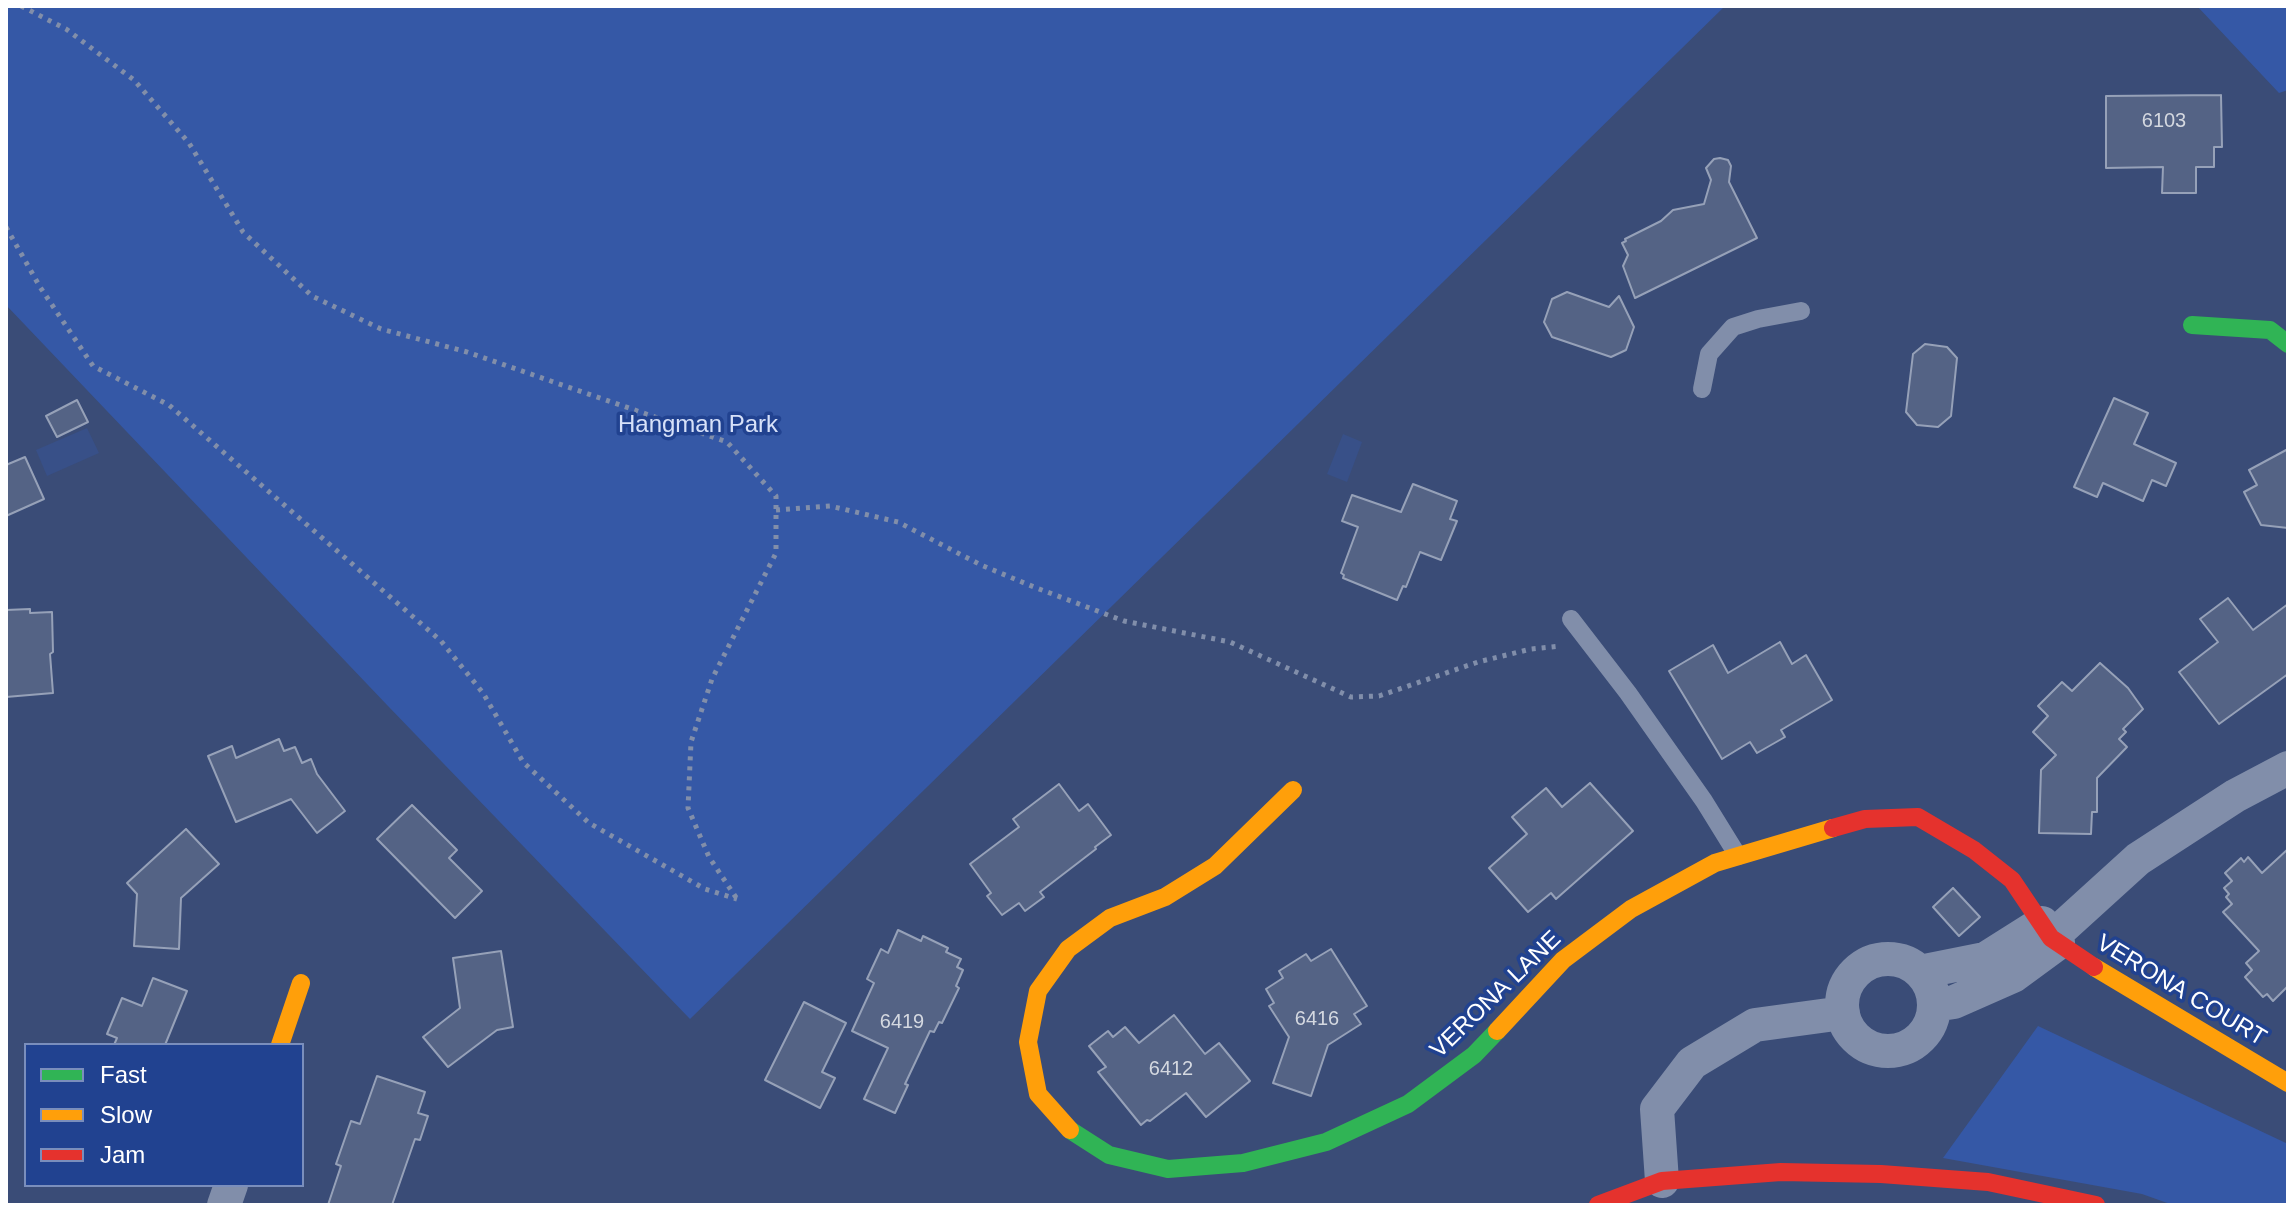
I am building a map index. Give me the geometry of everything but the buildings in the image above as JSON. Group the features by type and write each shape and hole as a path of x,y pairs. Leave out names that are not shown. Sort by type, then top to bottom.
{"street":[{"path":"2192,325 2270,330 2288,344"},
{"path":"1934,1005 1954,1002 2013,976 2050,935 2138,859 2235,796 2288,768"},
{"name":"VERONA LANE","path":"1293,790 1215,866 1165,897 1110,918 1068,949 1038,991 1028,1042 1038,1094 1073,1133 1109,1155 1168,1169 1243,1163 1326,1142 1408,1104 1474,1055 1563,960 1631,909 1715,863 1865,819 1918,817 1974,850 2012,880 2050,935"},
{"path":"1920,972 1985,959 2050,935"},
{"name":"VERONA COURT","path":"2050,935 2112,980 2288,1083"},
{"path":"1888,959 1903,962 1920,972 1929,983 1934,1005 1933,1018 1920,1039 1906,1048 1891,1051 1873,1049 1859,1041 1848,1029 1843,1013 1843,997 1848,981 1864,966 1888,959"},
{"path":"281,1043 301,983"},
{"path":"1662,1181 1657,1109 1692,1063 1755,1025 1843,1013"},
{"path":"1598,1205 1662,1181 1781,1172 1881,1174 1988,1182 2096,1205"}],"lane":[{"path":"1702,389 1709,354 1733,327 1801,311"},
{"path":"1571,619 1704,801 1738,856"}],"path":[{"path":"6,227 40,287 93,366 169,405 441,641 483,693 523,762 534,773 589,823 705,889 737,899 709,857 688,808 691,742 712,679 776,553 776,496 727,442 467,352 381,329 312,296 243,232 189,143 134,80 66,29 21,6"},
{"path":"776,510 830,506 898,522 981,565 1034,587 1124,621 1230,642 1351,697 1379,696 1478,662 1531,649 1561,646 1594,649"}],"green space":[{"name":"Hangman Park","path":"6,6 1725,6 690,1019 6,305"},
{"path":"2197,6 2288,6 2288,90 2279,93"},
{"path":"2038,1026 2288,1144 2288,1205 2173,1205 2142,1194 1943,1158"}],"shaded area":[{"path":"87,428 99,453 47,476 36,450"},
{"path":"1343,434 1362,442 1347,482 1327,474"}],"traffic: fast":[{"path":"2192,325 2270,330 2288,344"},
{"path":"1070,1130 1109,1155 1168,1169 1243,1163 1326,1142 1408,1104 1474,1055 1497,1031"}],"traffic: slow":[{"path":"1070,1130 1038,1094 1028,1042 1038,991 1068,949 1110,918 1165,897 1215,866 1293,790"},
{"path":"1497,1031 1563,960 1631,909 1715,863 1833,828"},
{"path":"2094,967 2288,1083"},
{"path":"281,1043 301,983"}],"traffic: jam":[{"path":"1833,828 1865,819 1918,817 1974,850 2012,880 2051,938 2094,967"},
{"path":"1598,1205 1662,1181 1781,1172 1881,1174 1988,1182 2096,1205"}]}
